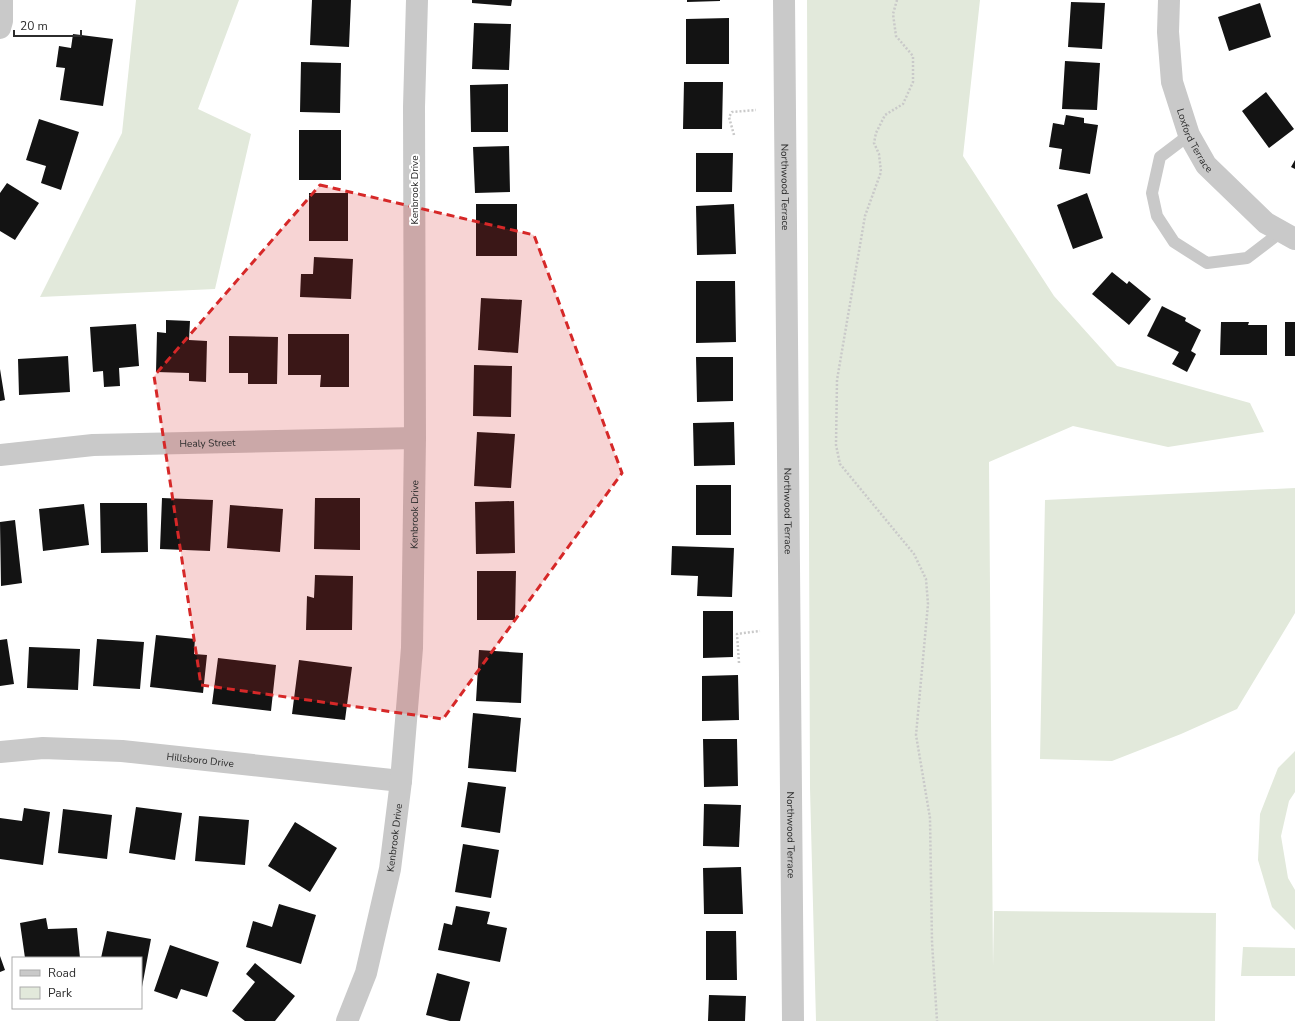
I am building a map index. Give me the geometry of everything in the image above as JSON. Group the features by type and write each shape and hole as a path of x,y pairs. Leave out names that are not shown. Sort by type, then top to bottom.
{"street":[{"path":"0,28 2,21 2,0"},
{"name":"Kenbrook Drive","path":"347,1021 366,972 390,869 401,781 412,648 415,438 414,107 417,0"},
{"name":"Northwood Terrace","path":"784,0 793,1021"},
{"name":"Loxford Terrace","path":"1170,0 1168,32 1172,82 1189,135 1206,165 1266,223 1288,236"},
{"name":"Healy Street","path":"0,455 93,445 415,438"},
{"name":"Hillsboro Drive","path":"0,752 43,748 122,751 401,781"}],"lane":[{"path":"1189,135 1160,157 1152,193 1157,216 1174,242 1208,263 1247,258 1288,236"}],"path":[{"path":"897,0 892,14 896,36 913,56 913,82 903,104 885,115 876,133 874,143 879,154 881,172 864,216 838,380 836,445 840,464 914,554 926,579 928,604 916,735 930,818 932,942 937,1021"},
{"path":"734,135 729,117 732,112 756,110"},
{"path":"739,663 737,634 760,631"}],"highlighted area":[{"path":"320,185 534,235 622,473 443,719 201,685 154,376"}],"green space":[{"path":"136,0 239,0 198,109 251,134 215,289 40,297 122,133"},
{"path":"807,0 980,0 963,156 1054,296 1117,366 1250,403 1264,432 1168,447 1073,426 989,462 993,967 994,911 1216,913 1215,1021 816,1021 810,788"},
{"path":"1295,488 1295,613 1237,709 1181,734 1112,761 1040,759 1045,500"},
{"path":"1295,751 1295,792 1289,801 1281,836 1288,878 1295,890 1295,930 1272,907 1258,860 1260,814 1278,768"},
{"path":"1243,947 1295,948 1295,976 1241,976"}],"building":[{"path":"312,0 351,0 349,47 310,45"},
{"path":"472,0 512,0 511,6 472,3"},
{"path":"687,0 720,0 720,1 687,2"},
{"path":"1071,2 1105,3 1102,49 1068,47"},
{"path":"1260,3 1271,37 1229,51 1218,17"},
{"path":"729,18 729,64 686,64 686,19"},
{"path":"474,23 511,24 509,70 472,69"},
{"path":"73,34 113,39 103,106 60,100 65,68 56,67 59,46 71,48"},
{"path":"1065,61 1100,63 1097,110 1062,109"},
{"path":"301,62 341,63 340,113 300,112"},
{"path":"684,82 723,82 722,129 683,129"},
{"path":"508,84 508,132 471,132 470,85"},
{"path":"1266,92 1294,129 1269,148 1242,111"},
{"path":"1066,115 1084,118 1084,123 1098,125 1090,174 1059,169 1062,149 1049,147 1053,123 1064,125"},
{"path":"39,119 79,132 61,190 41,183 46,166 26,160"},
{"path":"299,130 341,130 341,180 299,180"},
{"path":"509,146 510,192 475,193 473,147"},
{"path":"696,153 733,153 732,192 696,192"},
{"path":"1295,160 1295,169 1291,167"},
{"path":"7,183 39,203 15,240 0,231 0,193"},
{"path":"309,193 348,193 348,241 309,241"},
{"path":"1087,193 1103,238 1073,249 1057,205"},
{"path":"476,204 517,204 517,256 476,256"},
{"path":"734,204 736,254 697,255 696,206"},
{"path":"314,257 353,259 351,299 300,297 301,274 313,274"},
{"path":"1112,272 1127,284 1129,281 1151,299 1129,325 1092,294"},
{"path":"696,281 735,281 736,342 696,343"},
{"path":"481,298 522,300 518,353 478,350"},
{"path":"1162,306 1186,318 1185,321 1201,330 1191,351 1196,354 1187,372 1172,364 1179,352 1147,336"},
{"path":"166,320 190,321 189,340 207,341 206,382 189,381 189,373 156,372 157,332 166,333"},
{"path":"1221,322 1249,322 1248,325 1267,325 1267,355 1220,355"},
{"path":"1285,322 1295,322 1295,356 1285,356"},
{"path":"136,324 139,366 119,368 120,386 104,387 103,371 93,372 90,327"},
{"path":"288,334 349,334 349,387 320,387 321,375 288,375"},
{"path":"229,336 278,337 277,384 248,384 248,373 229,373"},
{"path":"68,356 70,392 19,395 18,359"},
{"path":"696,357 733,357 733,401 697,402"},
{"path":"474,365 512,366 511,417 473,416"},
{"path":"0,369 5,400 0,401"},
{"path":"734,422 735,465 694,466 693,423"},
{"path":"477,432 515,434 511,488 474,486"},
{"path":"696,485 731,485 731,535 696,535"},
{"path":"162,498 213,500 210,551 160,549"},
{"path":"315,498 360,498 360,550 314,549"},
{"path":"514,501 515,553 476,554 475,502"},
{"path":"100,503 147,503 148,552 101,553"},
{"path":"84,504 89,545 43,551 39,509"},
{"path":"230,505 283,509 280,552 227,548"},
{"path":"15,520 22,583 1,586 0,522"},
{"path":"672,546 734,548 732,597 697,596 698,576 671,575"},
{"path":"477,571 516,571 515,620 477,620"},
{"path":"315,575 353,576 352,630 306,630 307,596 314,598"},
{"path":"703,611 733,611 733,657 703,658"},
{"path":"156,635 195,639 194,654 207,655 203,693 150,687"},
{"path":"7,639 14,684 0,686 0,640"},
{"path":"97,639 144,642 140,689 93,686"},
{"path":"29,647 80,649 78,690 27,688"},
{"path":"479,650 523,653 521,703 476,701"},
{"path":"218,658 276,665 271,711 212,704"},
{"path":"299,660 352,667 345,720 292,714"},
{"path":"738,675 739,720 702,721 702,676"},
{"path":"473,713 521,718 516,772 468,768"},
{"path":"703,739 737,739 738,786 704,787"},
{"path":"468,782 506,787 500,833 461,827"},
{"path":"704,804 741,805 739,847 703,846"},
{"path":"136,807 182,813 175,860 129,853"},
{"path":"24,808 50,812 43,865 0,859 0,818 22,821"},
{"path":"63,809 112,815 107,859 58,853"},
{"path":"199,816 249,820 245,865 195,861"},
{"path":"295,822 337,848 310,892 268,866"},
{"path":"463,844 499,850 491,898 455,892"},
{"path":"741,867 743,914 704,914 703,868"},
{"path":"279,904 316,915 301,964 246,947 253,921 272,927"},
{"path":"456,906 490,912 487,924 507,928 500,962 438,950 444,923 452,925"},
{"path":"46,918 48,929 77,928 80,957 25,957 20,923"},
{"path":"107,931 151,939 142,987 142,957 101,957"},
{"path":"706,931 736,931 737,980 706,980"},
{"path":"170,945 219,962 207,997 181,989 177,999 154,991"},
{"path":"0,956 5,970 0,972"},
{"path":"255,963 295,996 275,1021 245,1021 232,1011 255,982 246,974"},
{"path":"437,973 470,982 460,1021 450,1021 426,1015"},
{"path":"709,995 746,996 745,1021 708,1021"}]}
